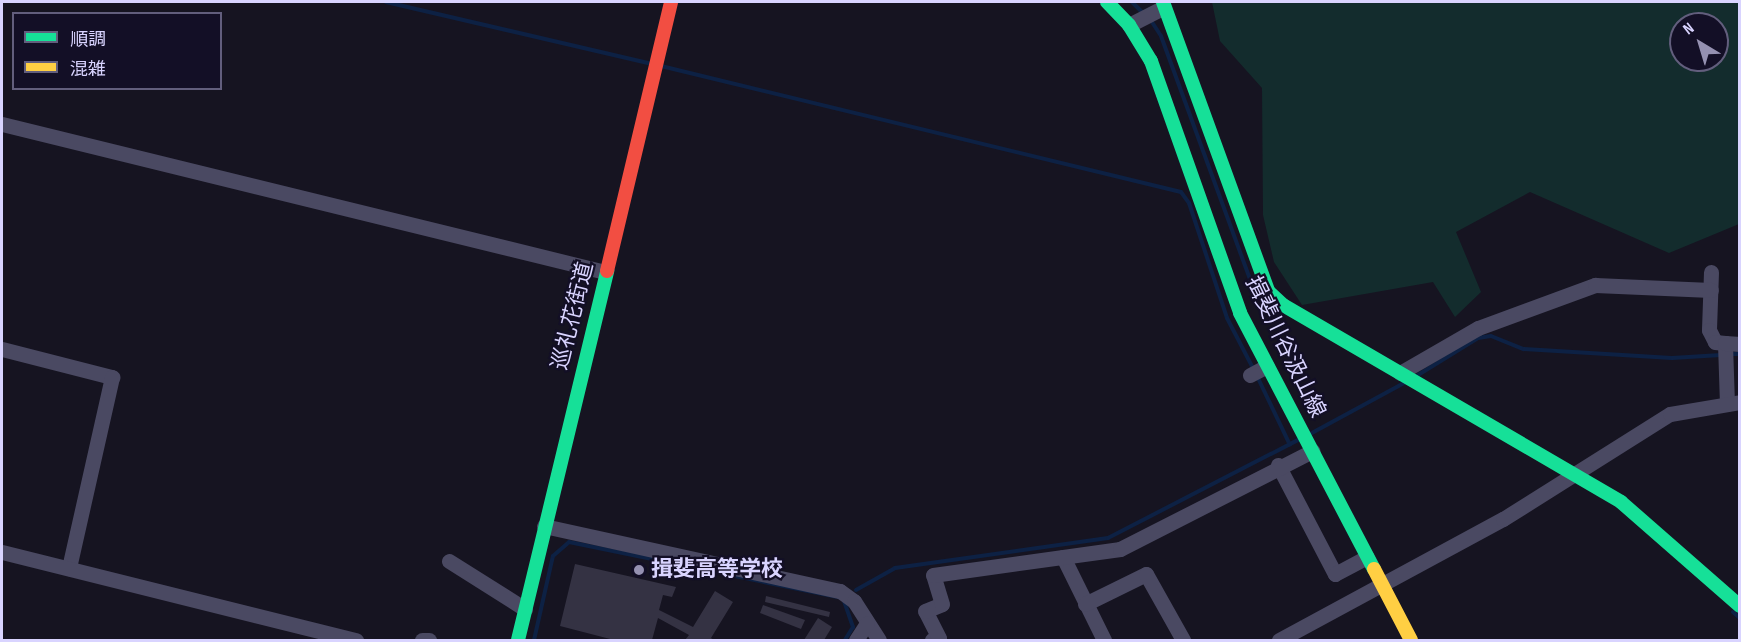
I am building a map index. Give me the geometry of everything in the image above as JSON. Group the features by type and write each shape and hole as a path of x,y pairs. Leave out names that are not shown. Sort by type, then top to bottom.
{"street":[{"name":"巡礼花街道","path":"518,640 671,2"},
{"name":"揖斐川谷汲山線","path":"1107,2 1129,25 1151,61 1240,313 1411,640"},
{"path":"1129,25 1163,4 1268,291 1400,373 1573,471 1648,523 1740,606"},
{"path":"2,124 605,272"},
{"path":"1280,640 1503,519 1573,471 1671,414 1733,403 1732,343 1715,342 1709,330 1711,272"},
{"path":"1400,373 1478,328 1595,285 1711,290"},
{"path":"2,349 112,377 69,568"},
{"path":"1250,375 1267,366"},
{"path":"932,640 939,638 925,611 942,604 933,575 1120,549 1278,465 1312,451"},
{"path":"1278,465 1335,574 1367,557"},
{"path":"544,526 840,591 854,601 879,640"},
{"path":"2,552 356,640"},
{"path":"1063,557 1104,640"},
{"path":"449,561 525,609"},
{"path":"1085,604 1146,574 1183,640"},
{"path":"856,640 867,623"},
{"path":"422,640 429,640"}],"green space":[{"path":"1212,2 1739,2 1739,224 1669,253 1530,192 1456,232 1481,292 1455,317 1433,282 1302,305 1274,262 1263,215 1262,88 1220,41"}],"building":[{"path":"575,564 676,587 672,597 663,595 659,610 693,627 715,591 733,602 711,638 714,640 685,640 689,635 658,618 652,640 614,640 560,626"},
{"path":"766,596 830,612 829,617 765,602"},
{"path":"763,605 805,620 801,629 760,613"},
{"path":"818,618 832,627 824,640 804,640"}],"waterway":[{"path":"386,2 648,63"},
{"path":"1132,2 1144,14"},
{"path":"1150,19 1161,36 1253,288 1276,312"},
{"path":"661,66 1181,192 1189,203 1227,318 1254,370"},
{"path":"1418,375 1478,338 1491,336 1524,349 1672,358 1721,355"},
{"path":"1728,354 1740,354"},
{"path":"1257,376 1290,445"},
{"path":"1310,434 1404,383"},
{"path":"856,590 895,568 1108,538 1298,440"},
{"path":"534,640 553,556 569,542 841,598"},
{"path":"843,598 853,627 845,640"},
{"path":"1733,612 1740,618"}],"traffic: fast":[{"path":"1107,2 1129,25 1151,61 1240,313 1374,569"},
{"path":"1163,2 1268,291 1283,305 1621,502 1740,606"},
{"path":"518,640 607,271"}],"traffic: slow":[{"path":"1374,569 1411,640"}],"traffic: jam":[{"path":"607,271 671,2"}],"place":[{"name":"揖斐高等学校","path":"639,570"}]}
